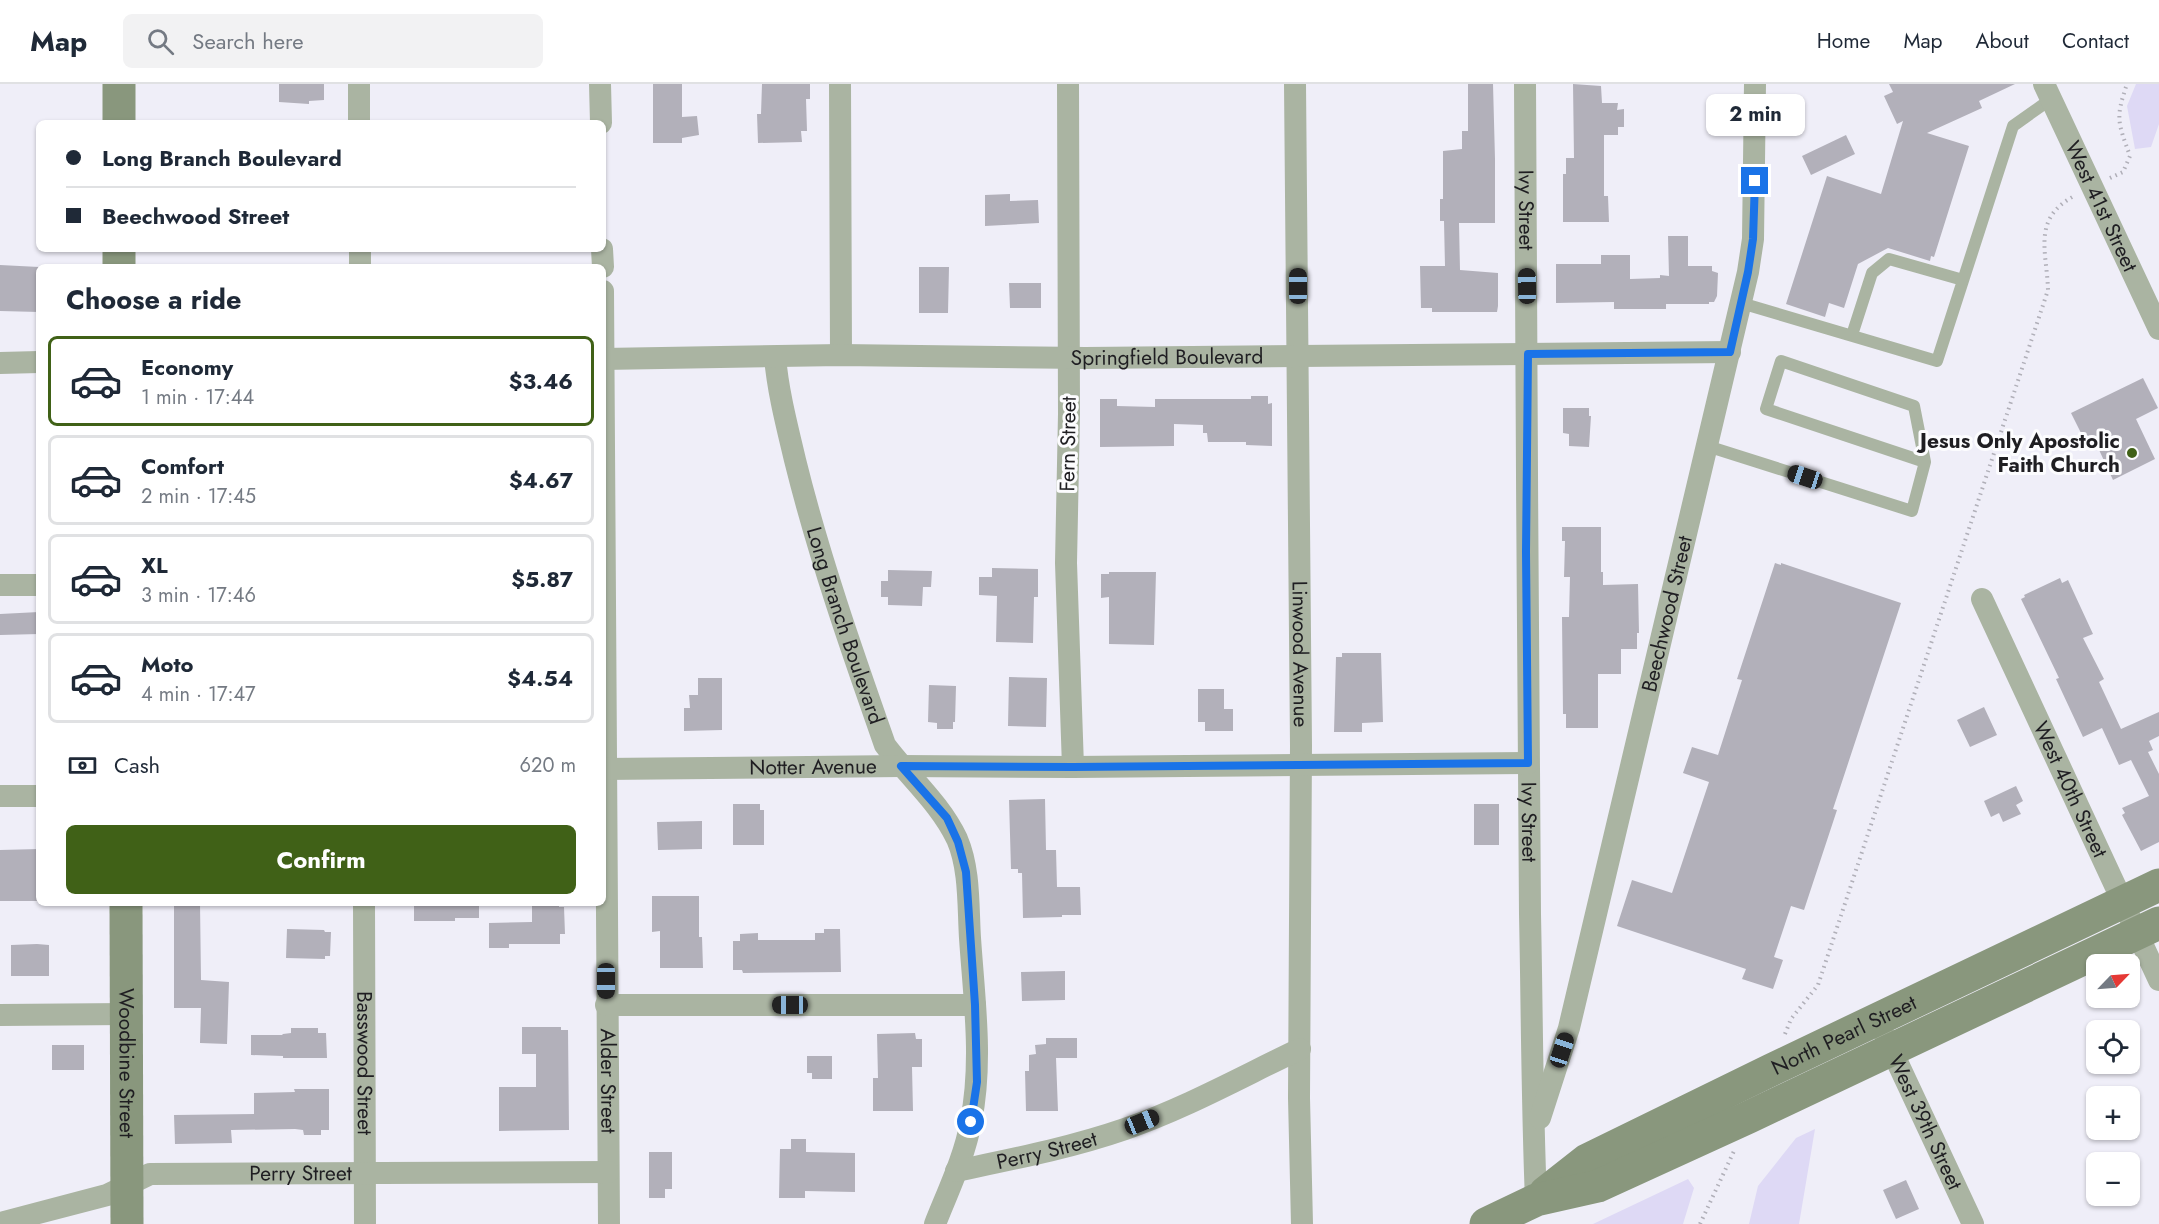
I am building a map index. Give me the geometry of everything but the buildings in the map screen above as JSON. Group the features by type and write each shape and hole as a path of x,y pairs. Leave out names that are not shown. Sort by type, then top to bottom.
{"street":[{"path":"118,84 119,120"},
{"path":"358,84 359,120"},
{"path":"600,84 601,120"},
{"path":"840,84 841,355"},
{"name":"Fern Street","path":"1068,84 1069,358 1065,563 1073,767"},
{"name":"Linwood Avenue","path":"1295,84 1301,764 1299,1098 1302,1224"},
{"name":"Ivy Street","path":"1525,84 1528,354 1526,552 1528,763 1536,1200"},
{"name":"Beechwood Street","path":"1534,1137 1569,1028 1741,303 1753,239 1755,84"},
{"name":"West 41st Street","path":"2048,91 2158,322"},
{"name":"Springfield Boulevard","path":"606,359 841,355 1069,358 1730,352"},
{"name":"Long Branch Boulevard","path":"775,357 778,386 797,467 830,585 885,745 947,818 958,842 966,872 975,1005 977,1082 971,1122 956,1171 935,1224"},
{"path":"0,363 36,362"},
{"path":"0,585 36,585"},
{"name":"West 40th Street","path":"1982,599 2123,902 2148,928 2159,980"},
{"name":"Notter Avenue","path":"606,769 1528,763"},
{"path":"0,796 36,796"},
{"name":"North Pearl Street","path":"1486,1224 1536,1200 1587,1160 1770,1070 2159,885"},
{"name":"Woodbine Street","path":"126,906 127,1224"},
{"name":"Basswood Street","path":"364,906 365,1224"},
{"name":"Alder Street","path":"605,906 609,1224"},
{"name":"North Pearl Street","path":"1536,1200 1598,1186 2148,928"},
{"path":"606,1005 975,1005"},
{"path":"0,1015 128,1014"},
{"name":"West 39th Street","path":"1877,1019 1973,1224"},
{"name":"Perry Street","path":"956,1171 1054,1149 1126,1128 1174,1109 1300,1049"},
{"name":"Perry Street","path":"0,1224 107,1195 150,1174 608,1172"}],"lane":[{"path":"1741,303 1937,361 2013,126 2048,91"},
{"path":"1852,335 1872,273 1888,259 1963,280"},
{"path":"1707,446 1912,511 1925,462 1914,406 1781,361 1766,409 1925,462"}],"path":[{"path":"1770,1070 1791,1018 1818,985 2048,290 2043,251 2047,225 2055,210 2067,199 2122,172 2127,165 2130,156 2120,130 2118,112 2127,84"},
{"path":"1700,1224 1749,1117"}],"shaded area":[{"path":"2136,84 2159,84 2159,124 2151,147 2135,149 2127,106"},
{"path":"1815,1129 1799,1224 1749,1224 1758,1186 1796,1138"},
{"path":"1688,1179 1694,1188 1683,1224 1593,1224"}],"place":[{"name":"Jesus Only Apostolic Faith Church","path":"2132,453"}],"route":[{"path":"971,1122 977,1082 975,1005 966,872 958,842 947,818 901,766 1073,767 1528,763 1526,552 1528,354 1730,352 1753,239 1755,181"}]}
